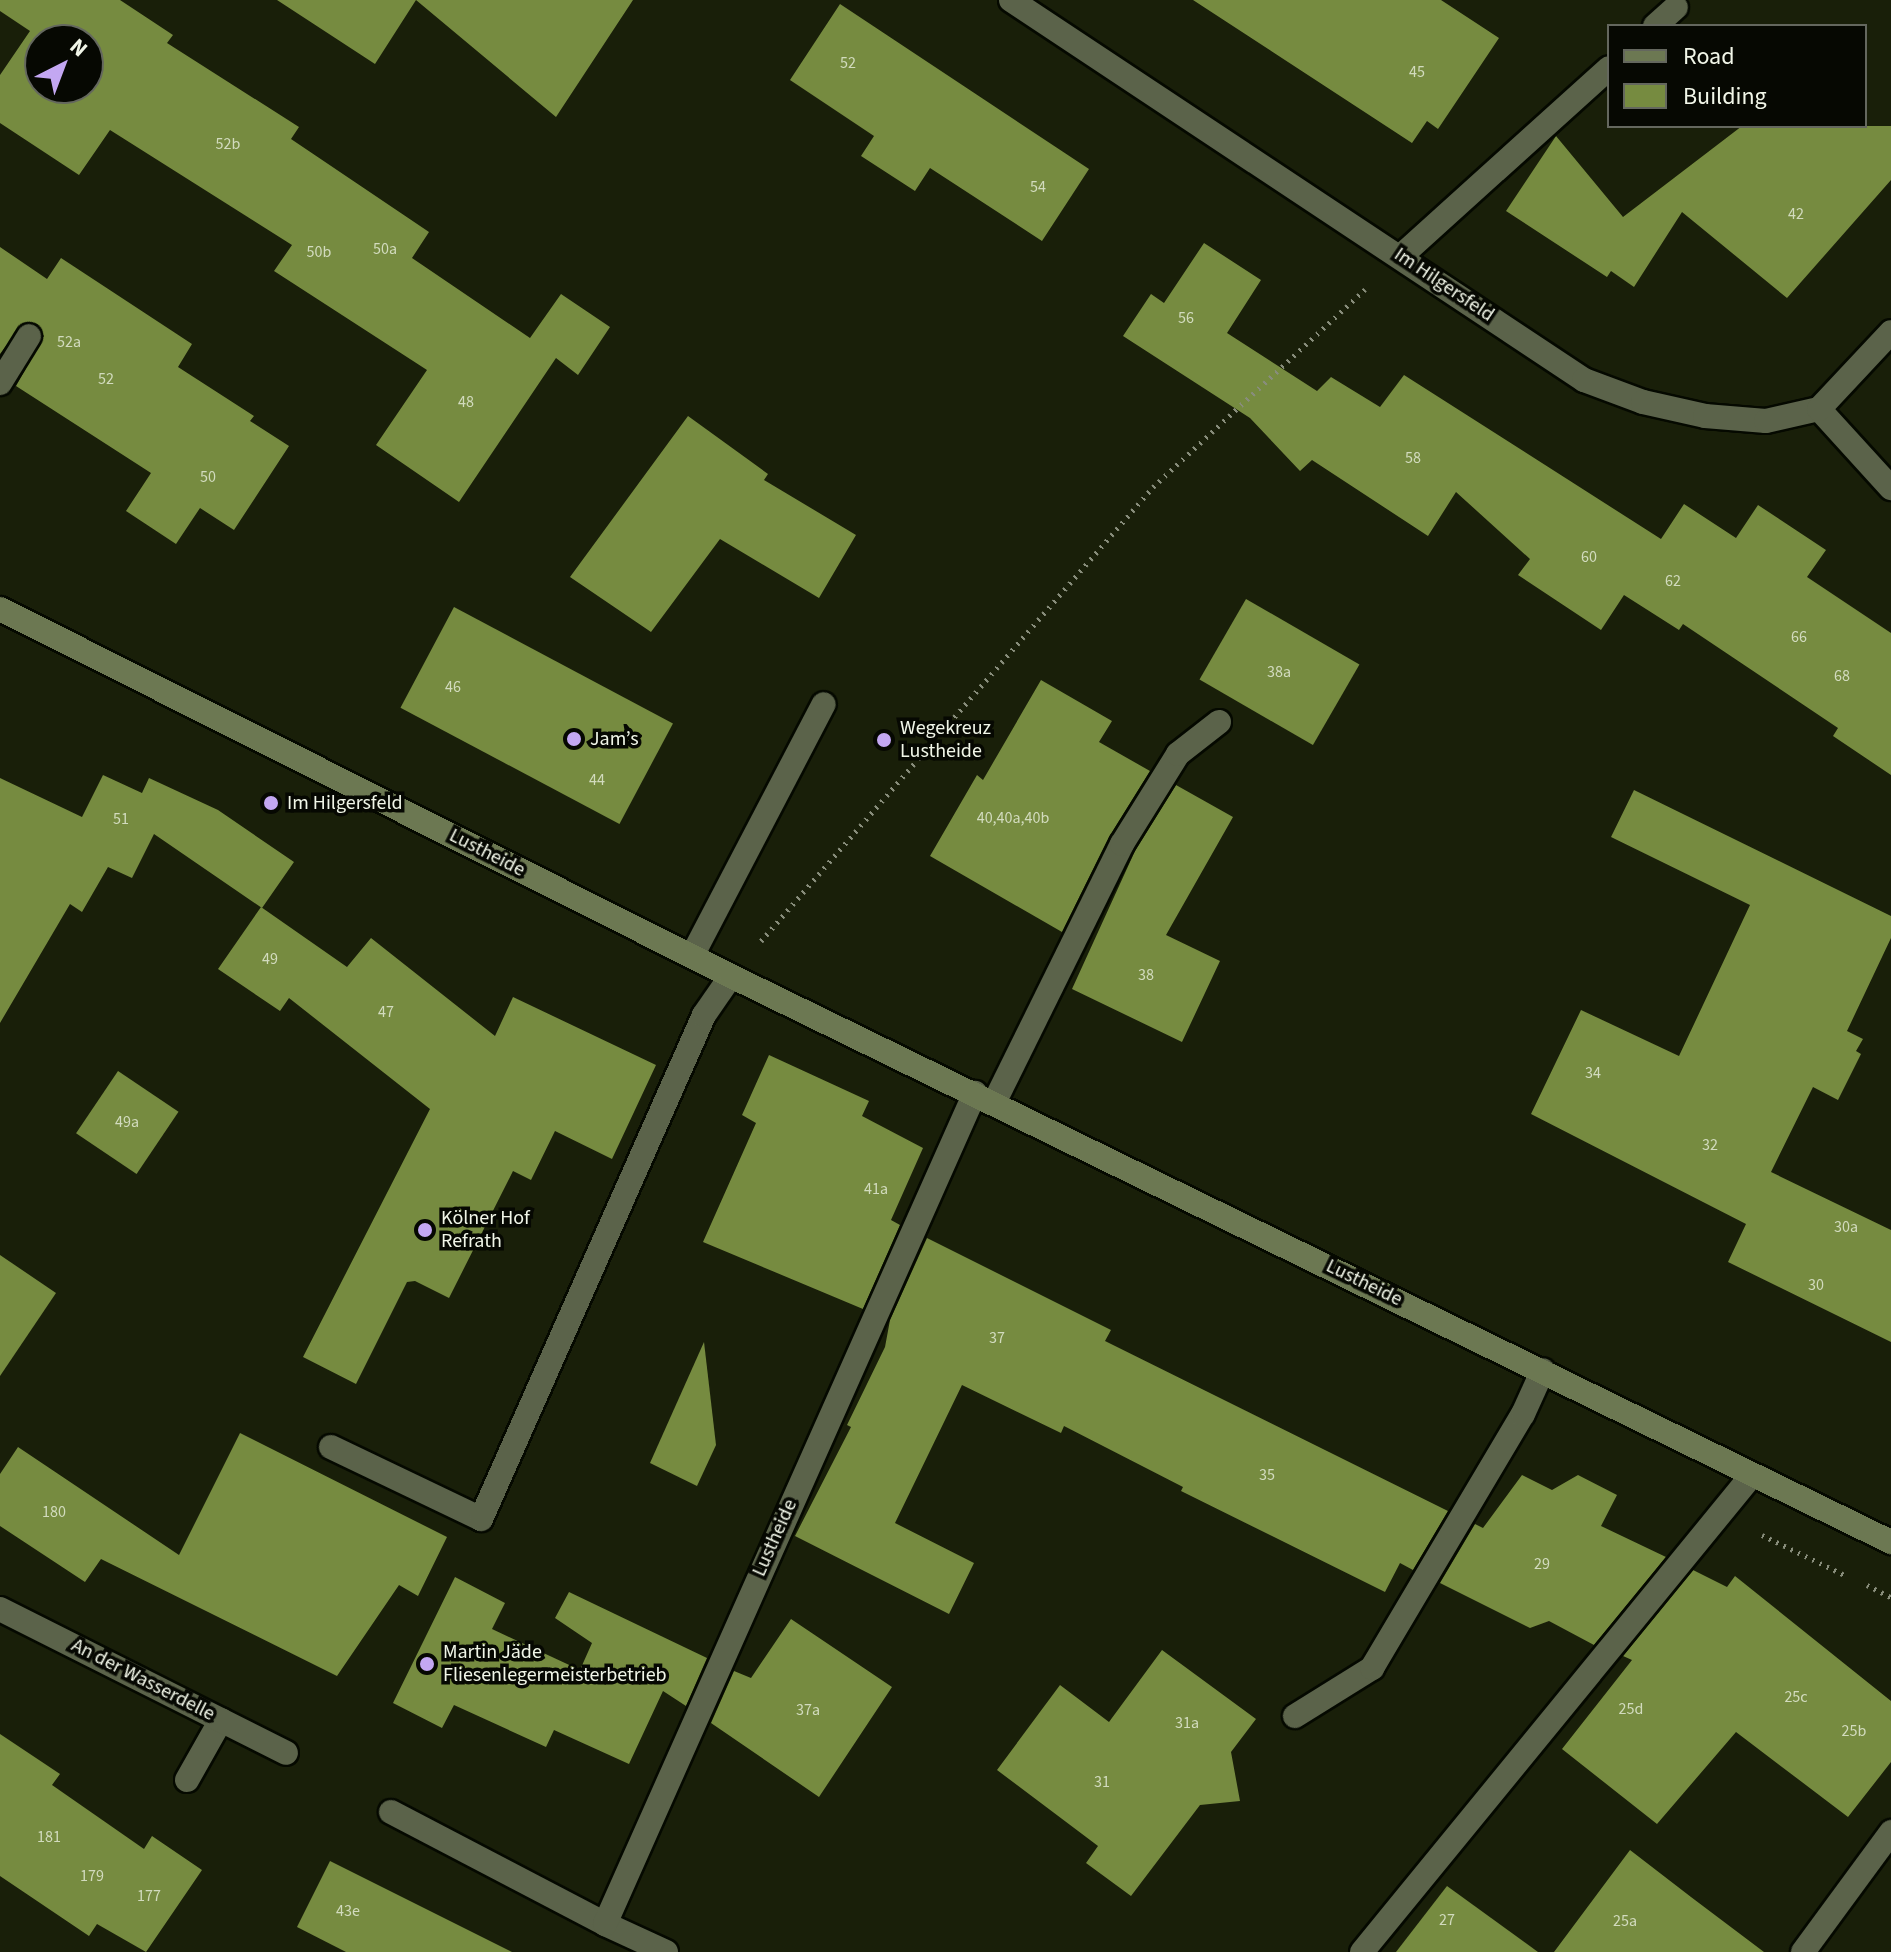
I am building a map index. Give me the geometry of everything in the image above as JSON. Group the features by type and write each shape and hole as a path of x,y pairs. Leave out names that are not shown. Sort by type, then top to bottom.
{"main road":[{"name":"Lustheide","path":"0,609 731,976 1891,1542"}],"street":[{"name":"Im Hilgersfeld","path":"1011,0 1584,380 1643,402 1766,421 1819,409"},
{"path":"1657,24 1676,7"},
{"path":"1401,256 1607,70"},
{"path":"1891,332 1819,409 1891,488"},
{"path":"0,383 29,336"},
{"path":"692,956 824,704"},
{"path":"984,1098 1122,844 1178,754 1219,722"},
{"path":"331,1447 481,1519 704,1015 731,976"},
{"name":"Lustheide","path":"605,1924 984,1098"},
{"path":"1295,1716 1372,1668 1523,1414 1543,1370"},
{"path":"1362,1952 1752,1475"},
{"name":"An der Wasserdelle","path":"0,1609 286,1753"},
{"path":"187,1780 221,1720"},
{"path":"391,1812 605,1924 666,1952"},
{"path":"1803,1952 1891,1832"}],"path":[{"path":"731,976 1153,487 1401,256"}],"building":[{"path":"0,0 120,0 173,35 167,43 299,127 291,139 429,232 412,258 530,338 561,294 610,327 578,375 556,358 459,502 376,445 427,370 274,271 292,245 110,130 79,175 0,123 0,75 24,40 24,104 104,104 104,24 24,24 24,27 0,11"},
{"path":"277,0 416,0 375,64"},
{"path":"416,0 633,0 556,117"},
{"path":"1193,0 1441,0 1499,38 1438,129 1427,121 1412,143"},
{"path":"840,4 1089,169 1042,241 930,168 915,191 861,156 874,136 790,80"},
{"path":"1891,126 1891,180 1787,298 1682,212 1634,287 1611,271 1607,277 1506,211 1556,136 1623,217 1739,128"},
{"path":"1204,243 1261,280 1227,333 1317,391 1331,377 1380,407 1404,375 1661,539 1684,504 1736,538 1758,505 1826,550 1807,577 1891,633 1891,775 1833,736 1838,728 1683,624 1679,630 1624,595 1601,630 1518,575 1530,559 1456,492 1428,536 1312,460 1300,471 1250,418 1123,336 1151,294 1164,303"},
{"path":"0,247 47,279 61,258 192,344 178,367 254,416 250,421 289,446 234,530 200,508 176,544 126,511 151,473 16,386 44,336 37,324 23,323 0,354"},
{"path":"688,416 768,474 764,480 856,535 819,598 720,539 651,632 570,577"},
{"path":"1246,599 1359,664 1313,745 1200,680"},
{"path":"454,607 673,723 619,824 400,708"},
{"path":"1041,680 1112,721 1099,742 1150,771 1109,837 1062,932 930,856 977,775 983,780"},
{"path":"103,775 142,793 149,778 218,810 294,862 262,908 154,834 132,878 108,867 82,912 70,904 0,1023 0,778 82,817"},
{"path":"1176,785 1233,817 1166,935 1220,961 1182,1042 1072,989 1135,851"},
{"path":"1634,790 1891,916 1891,938 1847,1031 1863,1039 1856,1051 1861,1054 1838,1100 1813,1087 1771,1172 1891,1230 1891,1342 1728,1262 1746,1224 1531,1114 1581,1010 1679,1056 1750,905 1611,837"},
{"name":"Kölner Hof Refrath","path":"261,907 347,967 371,938 495,1036 513,997 656,1065 612,1159 555,1131 531,1180 513,1171 449,1298 415,1281 407,1282 356,1384 303,1357 430,1109 289,998 280,1011 218,969"},
{"path":"769,1055 869,1101 862,1116 923,1148 891,1220 900,1225 863,1309 703,1242 756,1123 742,1115"},
{"path":"118,1071 179,1112 137,1174 76,1133"},
{"path":"927,1238 1111,1330 1105,1341 1448,1511 1413,1570 1400,1563 1385,1592 1181,1491 1183,1487 1064,1426 1061,1433 962,1385 895,1523 974,1563 949,1614 795,1536 851,1427 847,1425 885,1347 890,1320"},
{"path":"0,1255 56,1293 0,1376"},
{"path":"704,1342 716,1445 697,1486 650,1463"},
{"path":"240,1433 447,1537 418,1596 399,1585 337,1676 101,1559 85,1582 0,1526 0,1474 18,1447 179,1555"},
{"path":"1522,1475 1552,1490 1578,1475 1617,1495 1601,1526 1666,1557 1594,1645 1549,1621 1530,1628 1440,1583 1475,1524 1483,1528"},
{"path":"1693,1570 1727,1587 1735,1576 1891,1701 1891,1762 1848,1817 1736,1732 1657,1824 1562,1749 1632,1660 1623,1656"},
{"path":"455,1577 505,1603 492,1629 580,1670 592,1643 555,1618 569,1592 707,1658 686,1706 663,1691 629,1764 554,1730 546,1747 454,1705 442,1728 393,1703"},
{"path":"791,1619 892,1687 819,1797 711,1723 734,1671 751,1678"},
{"path":"1162,1650 1256,1719 1231,1752 1240,1801 1200,1805 1131,1896 1086,1863 1098,1846 997,1770 1060,1685 1109,1722"},
{"path":"0,1734 60,1774 52,1785 144,1849 152,1836 202,1870 146,1952 97,1924 89,1936 0,1876"},
{"path":"1630,1850 1691,1897 1764,1952 1554,1952"},
{"path":"330,1861 512,1952 346,1952 297,1927"},
{"path":"1447,1886 1538,1952 1396,1952"}],"place":[{"name":"Jam’s","path":"574,739"},
{"name":"Wegekreuz Lustheide","path":"884,740"},
{"name":"Im Hilgersfeld","path":"271,803"},
{"name":"Kölner Hof Refrath","path":"425,1230"},
{"name":"Martin Jäde Fliesenlegermeisterbetrieb","path":"427,1664"}]}
